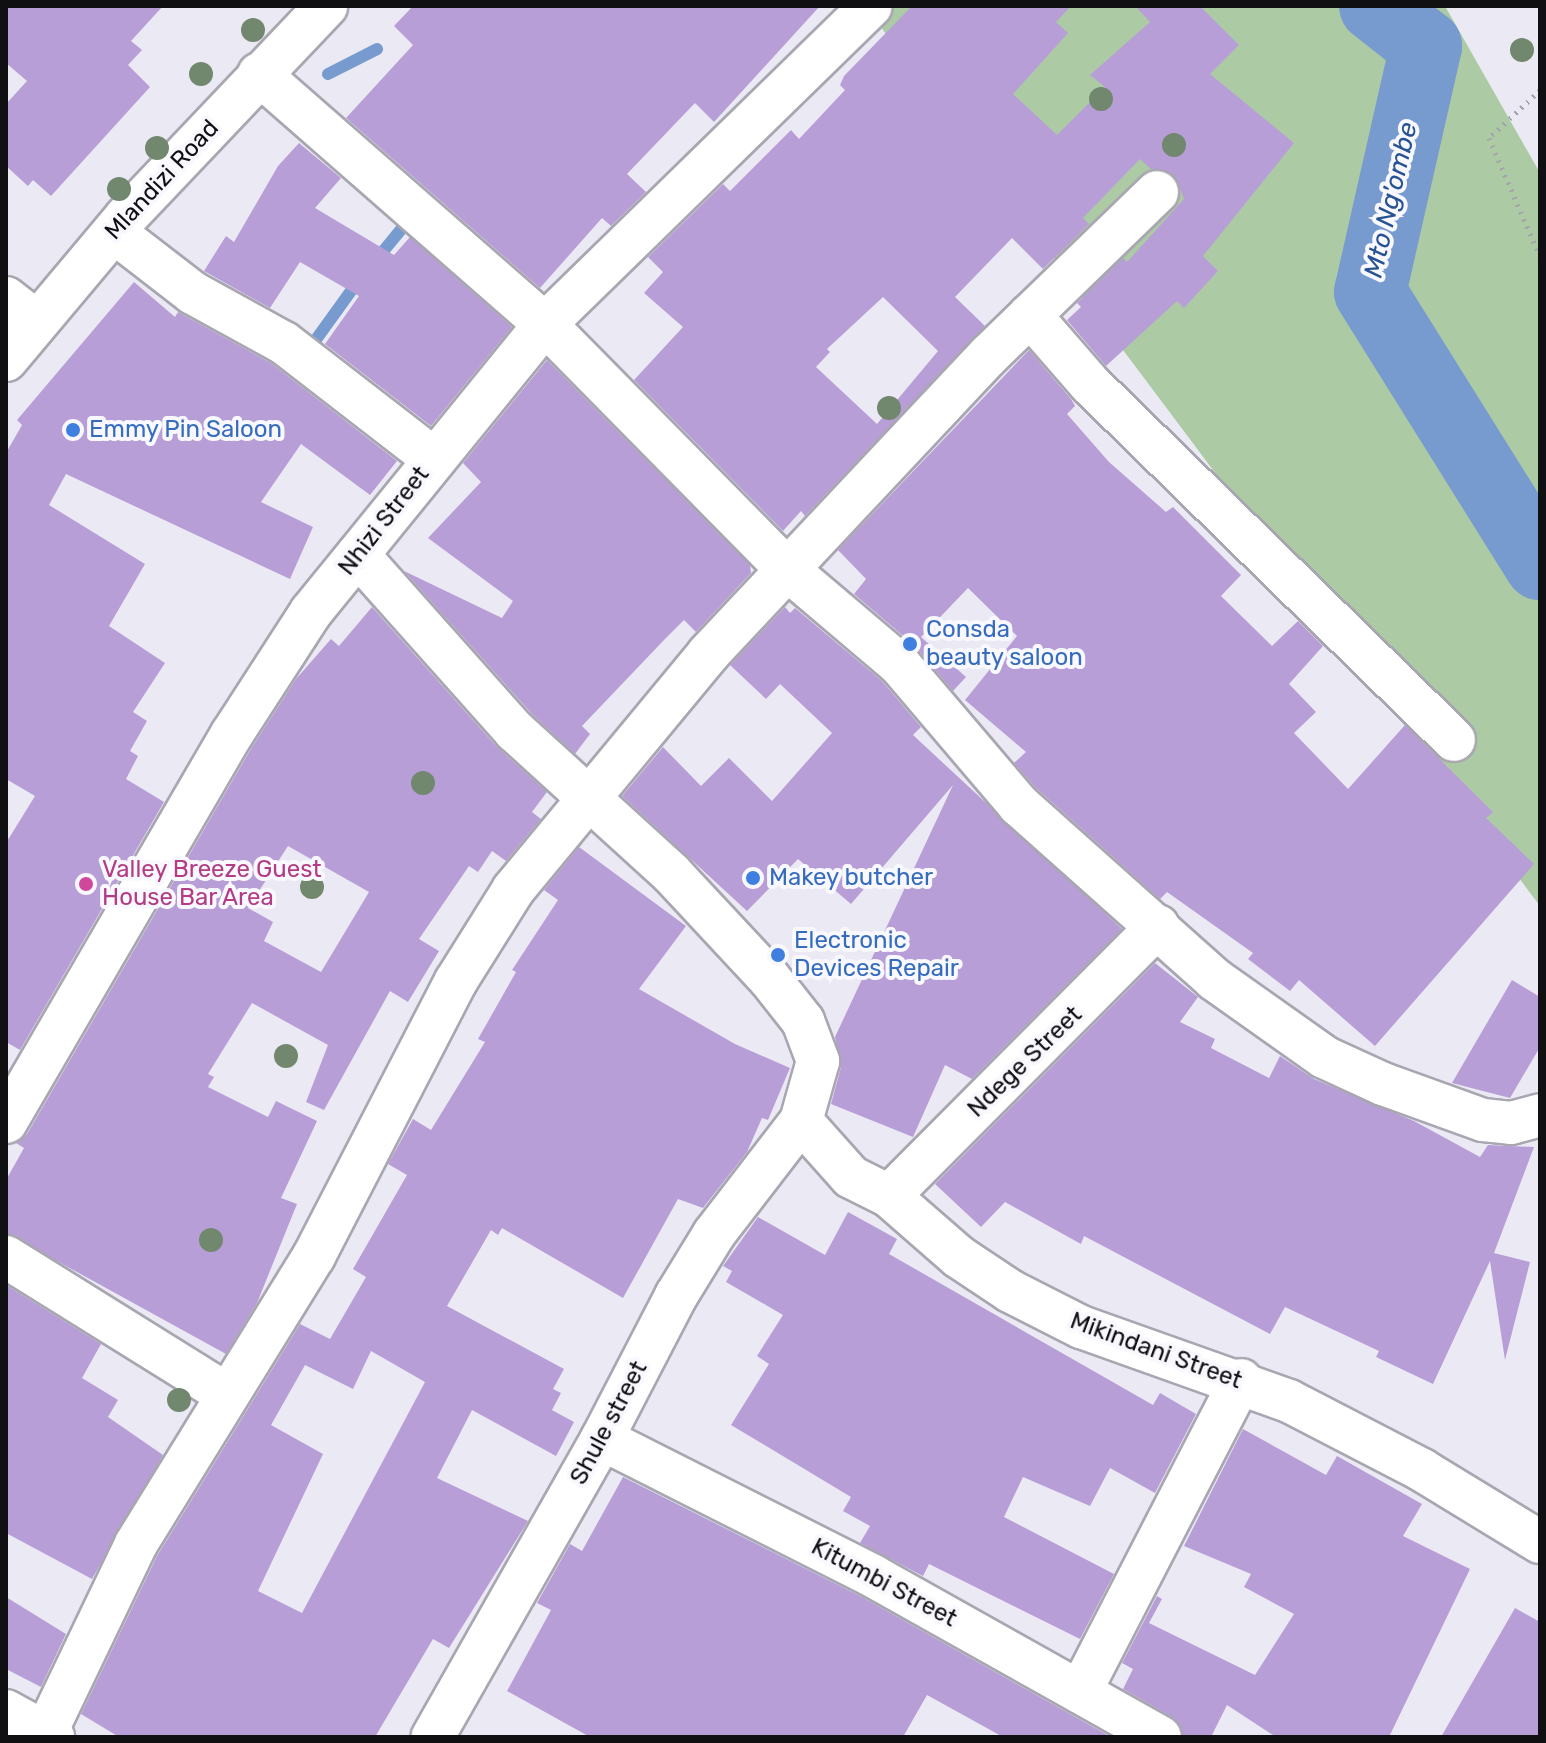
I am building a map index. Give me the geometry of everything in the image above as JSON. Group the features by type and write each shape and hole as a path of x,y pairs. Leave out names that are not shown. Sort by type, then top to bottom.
{"street":[{"name":"Mlandizi Road","path":"6,360 21,309 114,232 326,6"},
{"name":"Nhizi Street","path":"6,1122 272,668 358,555 545,324 871,6"},
{"path":"259,74 545,324 787,569 899,664 1019,805 1214,979 1324,1057 1483,1120 1511,1123 1540,1115"},
{"path":"6,1711 49,1735 136,1544 314,1256 485,930 585,798 787,569 1030,315 1157,192"},
{"path":"114,232 193,293 284,343 434,459"},
{"path":"1030,315 1090,384 1454,740"},
{"path":"358,555 462,677 585,798 671,873 803,1021 818,1061 801,1121"},
{"name":"Ndege Street","path":"889,1196 1158,926"},
{"name":"Mikindani Street","path":"801,1121 851,1177 889,1196 959,1257 1010,1291 1081,1327 1241,1380 1422,1470 1540,1542"},
{"name":"Shule street","path":"447,1733 714,1234 801,1121"},
{"path":"6,1257 228,1395"},
{"path":"1080,1692 1241,1380"},
{"name":"Kitumbi Street","path":"602,1439 873,1576 1160,1737"}],"path":[{"path":"1540,90 1489,138 1540,257"}],"green space":[{"path":"865,6 1445,6 1540,173 1540,906"}],"building":[{"path":"6,6 163,6 131,41 142,50 128,65 150,87 51,196 33,180 28,186 6,166 6,104 27,81 6,63"},
{"path":"413,6 820,6 714,122 695,103 627,174 646,192 611,226 602,218 540,288 346,118 413,45 394,26"},
{"path":"912,6 1071,6 1056,22 1068,33 1013,94 1057,135 1105,87 1090,75 1150,22 1135,6 1200,6 1239,45 1210,74 1294,143 1203,256 1218,271 1184,308 1177,301 1106,366 1067,320 1081,307 1077,303 1123,258 1127,262 1184,199 1175,176 1151,169 1140,159 1083,218 1089,224 1043,269 1012,238 955,297 985,326 805,516 801,511 783,531 634,380 683,327 644,293 663,272 648,257 723,184 730,191 791,130 799,139 845,90 840,85 844,76","holes":["883,297 938,351 877,424 816,367 830,352 827,349"]},
{"path":"299,143 341,178 315,208 394,255 410,237 512,327 431,426 325,344 359,296 300,262 270,308 204,271 226,236 234,242 278,166"},
{"path":"134,282 175,317 178,312 271,363 397,461 370,495 301,444 261,502 313,527 290,579 66,474 49,505 145,564 109,626 165,663 133,712 147,721 130,751 138,756 126,779 164,802 20,1050 6,1042 6,843 35,796 6,779 6,453 22,425 17,420"},
{"path":"1029,350 1071,399 1075,406 1067,414 1109,462 1166,512 1173,507 1241,575 1221,596 1272,646 1298,621 1323,646 1289,684 1316,712 1294,733 1348,789 1405,725 1493,812 1486,818 1534,864 1375,1046 1299,980 1290,991 1248,959 1253,953 1167,892 1160,899 1036,788 1014,763 1026,752 965,700 1017,636 968,588 921,637 966,677 953,691 915,646 854,594 866,579 838,550"},
{"path":"547,360 750,565 751,573 696,632 684,620 664,640 582,726 590,734 575,754 532,714 404,571 502,618 513,601 428,538 481,482 463,463"},
{"path":"372,607 497,747 547,792 532,812 541,819 506,861 492,851 478,872 469,866 419,939 439,951 408,1002 390,991 324,1110 306,1102 328,1045 252,1003 208,1074 214,1077 208,1087 268,1117 276,1101 317,1121 281,1198 297,1204 257,1303 226,1354 6,1233 6,1180 24,1148 16,1143 27,1134 252,747 296,679 331,639 339,646","holes":["288,846 369,892 321,972 264,941 273,922 248,908"]},
{"path":"785,607 790,613 795,608 882,681 921,727 913,735 1122,929 972,1079 945,1065 913,1137 831,1104 841,1067 835,1037 953,785 851,904 798,859 747,911 622,796 663,747 701,786 729,758 772,801 832,733 780,684 766,699 730,665"},
{"path":"579,847 686,926 639,989 735,1044 790,1068 768,1120 762,1118 747,1152 703,1208 678,1199 623,1298 502,1228 498,1235 491,1230 447,1306 564,1369 553,1389 561,1393 552,1410 574,1422 556,1456 472,1410 437,1478 528,1521 449,1648 433,1639 375,1737 119,1737 81,1714 157,1556 300,1324 330,1339 366,1277 353,1269 407,1175 388,1164 413,1119 431,1130 485,1042 478,1039 516,972 512,970 558,900 544,890","holes":["371,1351 425,1382 302,1613 258,1591 323,1454 271,1425 305,1365 353,1389"]},
{"path":"1155,963 1198,997 1180,1022 1215,1039 1211,1048 1269,1078 1280,1056 1314,1079 1414,1121 1480,1157 1488,1145 1534,1147 1494,1253 1530,1262 1505,1360 1490,1261 1433,1384 1376,1357 1379,1351 1285,1307 1270,1334 1084,1236 1081,1244 1005,1202 981,1227 935,1184"},
{"path":"1512,980 1540,997 1540,1047 1510,1098 1452,1083"},
{"path":"848,1212 897,1239 889,1254 1153,1405 1160,1393 1196,1414 1155,1493 1110,1468 1090,1506 1023,1477 1004,1517 1114,1574 1080,1639 929,1564 923,1576 860,1543 870,1526 843,1511 851,1497 731,1425 769,1364 757,1356 783,1315 726,1282 732,1271 723,1266 758,1217 825,1255"},
{"path":"6,1285 101,1344 82,1378 118,1400 108,1417 163,1455 92,1579 6,1533"},
{"path":"1243,1429 1326,1475 1337,1456 1422,1504 1403,1536 1470,1569 1389,1737 1276,1737 1227,1705 1211,1737 1184,1737 1172,1717 1123,1689 1133,1669 1122,1663 1157,1596 1162,1599 1149,1623 1255,1675 1294,1614 1244,1587 1251,1574 1184,1546"},
{"path":"623,1477 862,1597 1111,1737 1003,1737 927,1695 903,1737 590,1737 507,1691 551,1610 537,1603 570,1544 582,1551"},
{"path":"6,1597 66,1634 41,1687 6,1669"},
{"path":"1515,1608 1540,1622 1540,1737 1441,1737"}],"waterway":[{"name":"Mto Ng'ombe","path":"1375,6 1426,46 1370,292 1540,564"},
{"path":"328,74 377,49"},
{"path":"376,260 413,215"},
{"path":"307,352 359,280"}],"place":[{"name":"Emmy Pin Saloon","path":"73,430"},
{"name":"Consda beauty saloon","path":"910,644"},
{"name":"Makey butcher","path":"753,878"},
{"name":"Valley Breeze Guest House Bar Area","path":"86,884"},
{"name":"Electronic Devices Repair","path":"778,955"}]}
